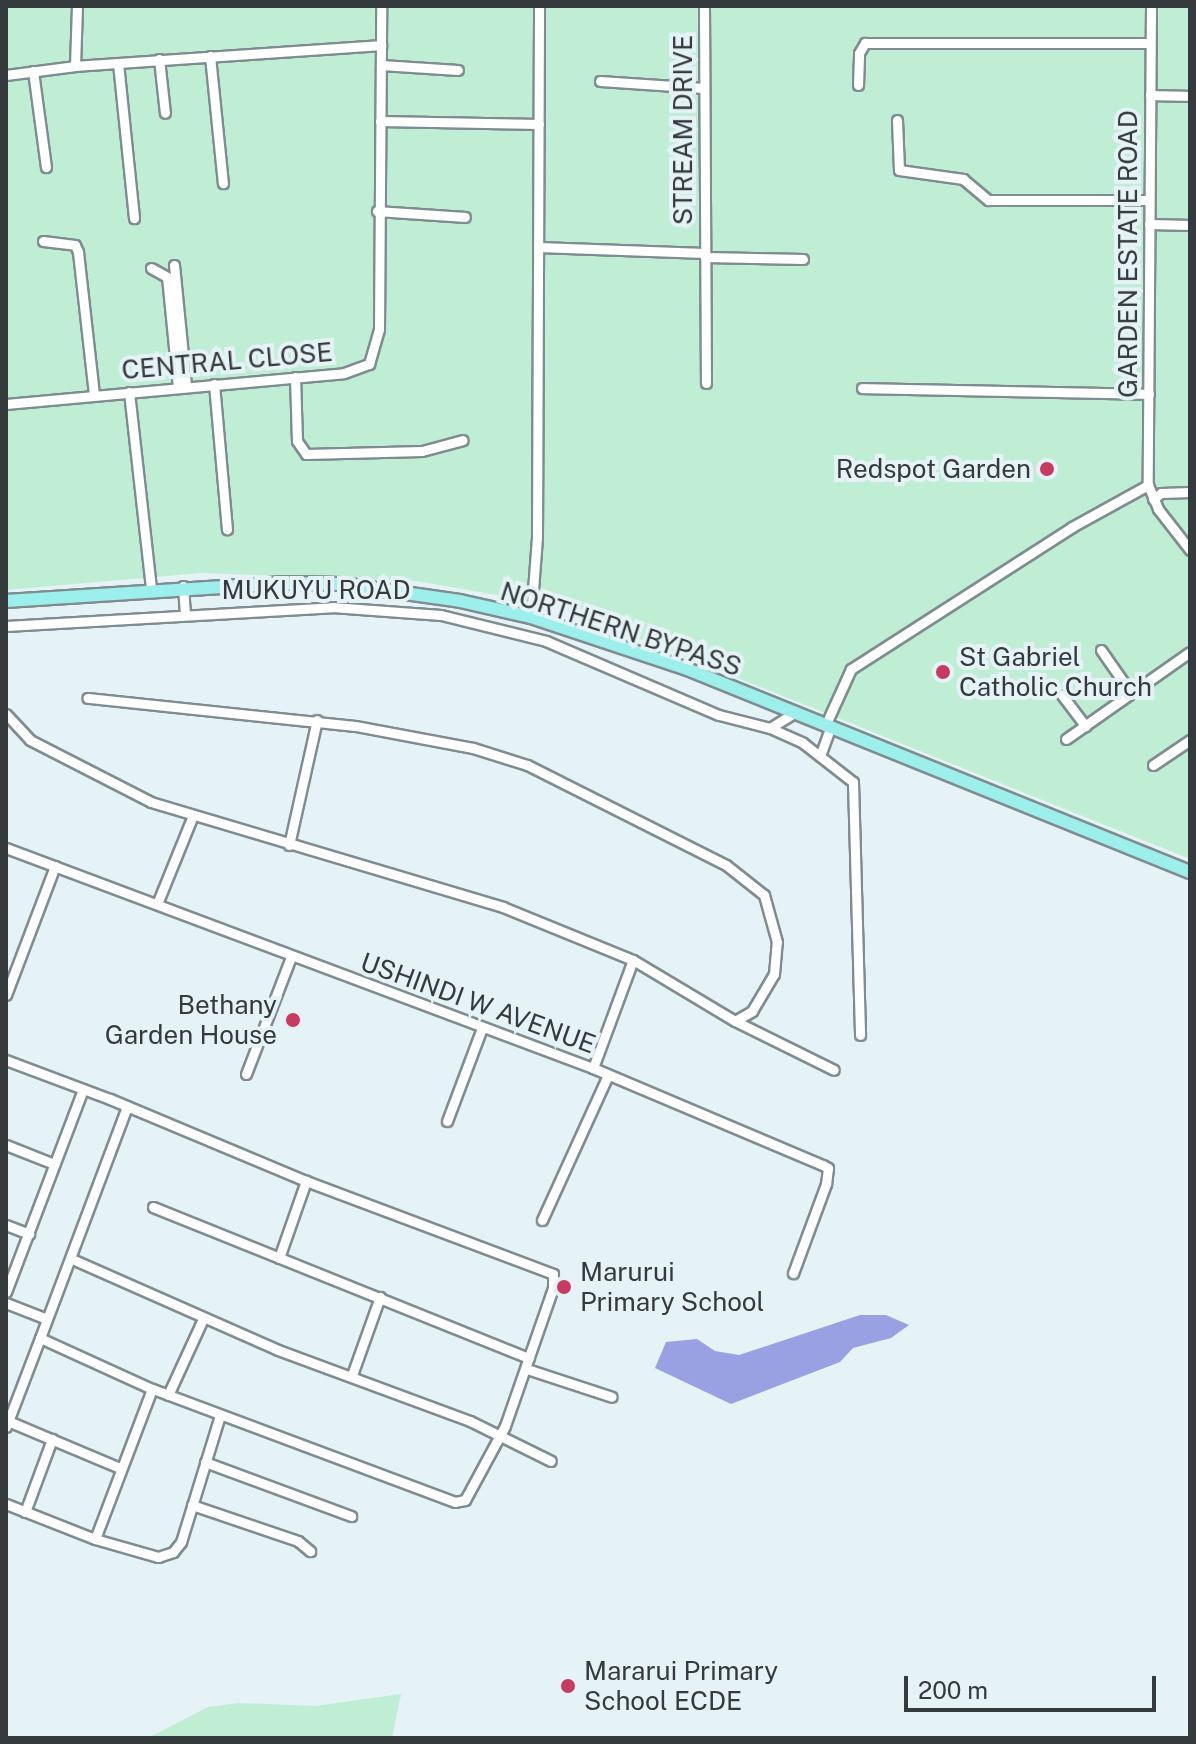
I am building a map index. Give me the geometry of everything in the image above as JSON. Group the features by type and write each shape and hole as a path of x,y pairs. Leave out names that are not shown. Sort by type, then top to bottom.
{"main road":[{"name":"NORTHERN BYPASS","path":"6,601 151,588 284,583 370,587 531,617 687,669 1190,872"}],"street":[{"path":"75,66 77,6"},
{"name":"CENTRAL CLOSE","path":"6,404 359,370 374,356 379,329 377,211 381,6"},
{"path":"531,617 537,537 539,6"},
{"name":"STREAM DRIVE","path":"704,6 706,383"},
{"name":"GARDEN ESTATE ROAD","path":"1151,6 1148,485 1153,499 1190,550"},
{"path":"858,85 859,53 865,43 1150,43"},
{"path":"6,75 159,59 381,45"},
{"path":"210,56 223,183"},
{"path":"159,59 165,113"},
{"path":"118,63 134,218"},
{"path":"381,65 458,70"},
{"path":"33,71 46,167"},
{"path":"600,81 704,88"},
{"path":"1150,95 1190,96"},
{"path":"897,120 899,170 963,179 988,200 1149,200"},
{"path":"380,121 539,124"},
{"path":"377,211 465,217"},
{"path":"1149,224 1190,225"},
{"path":"43,241 75,245 78,252 94,394"},
{"name":"STREAM DRIVE","path":"538,247 705,255"},
{"path":"705,255 803,259"},
{"path":"174,265 182,386"},
{"path":"151,268 167,277 182,386"},
{"path":"295,377 297,441 306,454 330,458 422,451 463,440"},
{"path":"214,384 227,529"},
{"path":"862,388 1149,394"},
{"path":"129,392 151,588"},
{"path":"820,756 851,669 1072,527 1148,485"},
{"path":"1153,499 1161,493 1190,492"},
{"path":"183,586 185,612"},
{"path":"370,587 370,608"},
{"name":"MUKUYU ROAD","path":"6,626 185,612 370,608 455,617 546,641 698,708 770,728 820,756 851,779 855,789 860,1035"},
{"path":"546,641 551,624"},
{"path":"1101,650 1131,693"},
{"path":"1066,739 1190,652"},
{"path":"1062,695 1085,726"},
{"path":"87,698 317,720 501,755 734,870 768,900 777,942 767,988 752,1011 735,1021"},
{"path":"770,728 794,713"},
{"path":"6,714 30,740 63,760 192,818 456,890 633,960 735,1021 834,1070"},
{"path":"289,845 317,720"},
{"path":"1153,765 1190,740"},
{"path":"157,904 192,818"},
{"name":"USHINDI W AVENUE","path":"6,848 593,1068 827,1167 826,1184 793,1273"},
{"path":"6,995 55,866"},
{"path":"246,1074 291,957"},
{"path":"593,1068 633,960"},
{"path":"447,1121 482,1028"},
{"path":"6,1060 306,1181 553,1274 528,1363 500,1437 463,1502 402,1483 152,1389 40,1338"},
{"path":"542,1220 608,1075"},
{"path":"6,1292 83,1089"},
{"path":"120,1468 52,1439 7,1425 127,1107"},
{"path":"6,1145 54,1164"},
{"path":"279,1258 306,1181"},
{"path":"153,1207 380,1297 612,1397"},
{"path":"6,1225 29,1234"},
{"path":"72,1259 203,1319 352,1375 551,1461"},
{"path":"352,1375 380,1297"},
{"path":"6,1303 47,1319"},
{"path":"168,1395 203,1319"},
{"path":"95,1539 152,1389"},
{"path":"6,1504 95,1539 150,1555 169,1555 181,1542 220,1415"},
{"path":"25,1512 52,1439"},
{"path":"205,1462 351,1516"},
{"path":"192,1505 298,1541 310,1551"}],"green space":[{"path":"6,6 1190,6 1190,859 555,605 416,581 201,573 6,590"},
{"path":"401,1694 392,1738 148,1738 208,1707 239,1703 316,1706"}],"water":[{"path":"860,1315 886,1315 909,1325 891,1338 853,1348 840,1362 731,1404 655,1368 666,1342 697,1339 715,1351 739,1355"}],"place":[{"name":"Redspot Garden","path":"1047,469"},
{"name":"St Gabriel Catholic Church","path":"943,672"},
{"name":"Bethany Garden House","path":"293,1020"},
{"name":"Marurui Primary School","path":"564,1287"},
{"name":"Mararui Primary School ECDE","path":"568,1686"}]}
